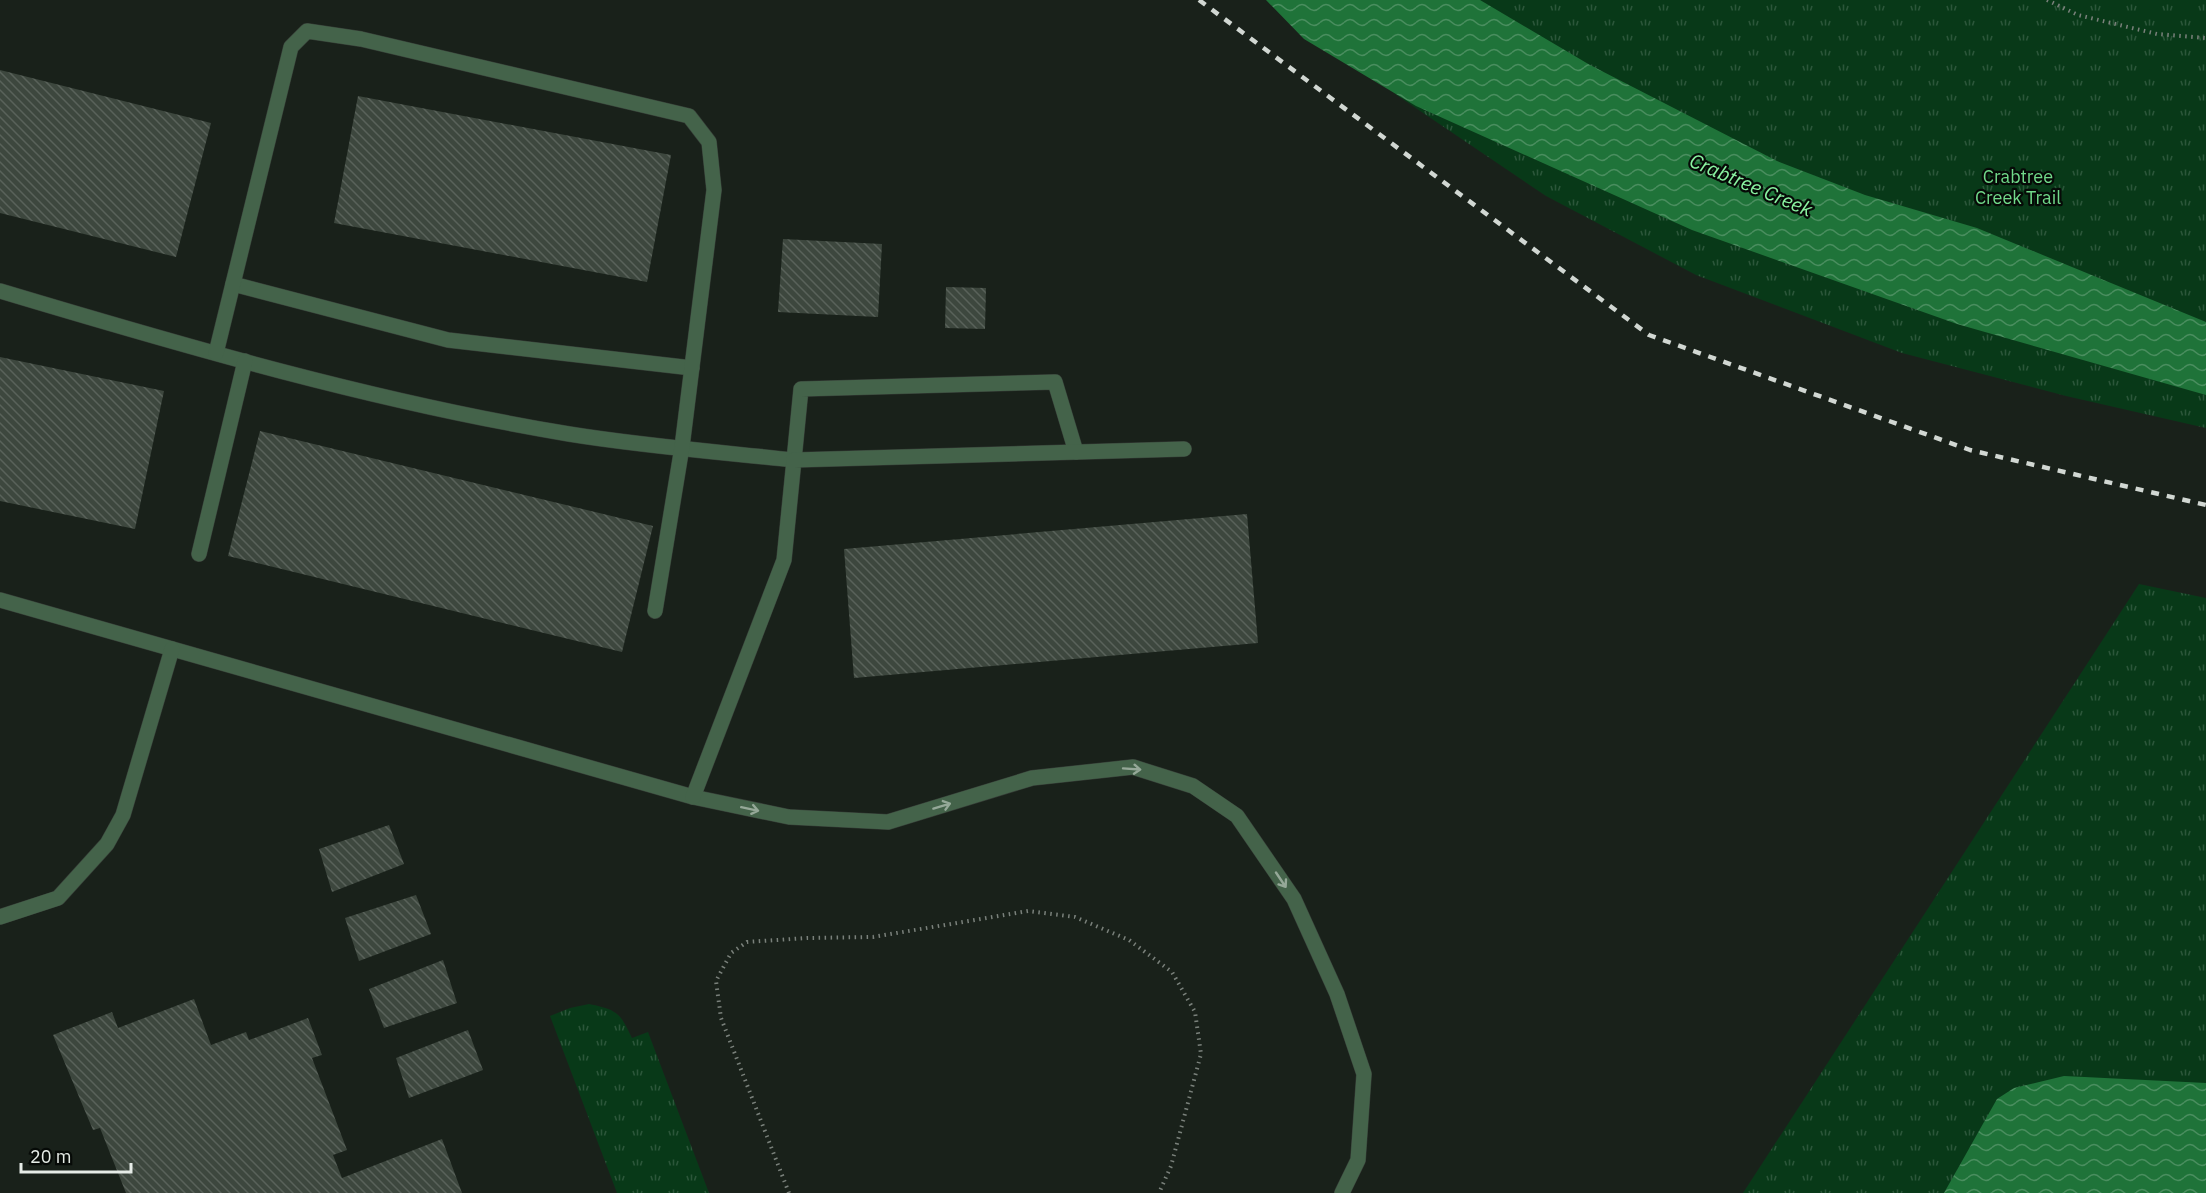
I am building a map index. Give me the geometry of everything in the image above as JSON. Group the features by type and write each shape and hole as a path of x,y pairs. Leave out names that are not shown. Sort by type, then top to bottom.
{"lane":[{"path":"216,353 291,47 307,31 361,39 689,116 710,142 714,190 682,447 655,611"},
{"path":"233,284 448,340 692,368"},
{"path":"0,291 380,397 570,434 794,460 1184,449"},
{"path":"199,554 245,361"},
{"path":"693,796 784,560 801,389 1055,382 1076,452"},
{"path":"0,600 693,796 789,817 888,822 1032,778 1133,767 1193,786 1237,816 1294,899 1337,994 1364,1074 1358,1160 1342,1193"},
{"path":"0,917 58,898 107,844 123,815 172,649"}],"path":[{"path":"2047,0 2078,15 2157,34 2206,38"},
{"path":"789,1193 720,1018 716,981 731,953 747,942 807,938 873,938 1028,911 1075,917 1129,940 1172,972 1195,1012 1201,1054 1171,1166 1159,1193"}],"green space":[{"name":"Crabtree Creek Trail","path":"1277,0 2206,0 2206,428 2066,396 1902,353 1696,275 1546,196 1398,96"},
{"path":"2139,584 2206,598 2206,1193 1743,1193"},
{"path":"589,1004 606,1008 617,1014 632,1038 648,1032 709,1193 617,1193 550,1016"}],"water":[{"name":"Crabtree Creek","path":"1266,0 1480,0 1590,65 1777,161 1865,195 1977,228 2206,322 2206,395 1957,324 1692,230 1416,106 1304,39"},
{"path":"2064,1076 2206,1083 2206,1193 1944,1193 1997,1099 2014,1088"}],"building":[{"path":"0,70 211,123 176,257 0,213"},
{"path":"358,96 671,155 647,282 334,223"},
{"path":"783,239 882,244 878,317 778,312"},
{"path":"946,287 986,288 985,329 945,328"},
{"path":"0,357 164,391 135,529 0,501"},
{"path":"260,431 653,526 622,652 228,556"},
{"path":"1247,514 1258,643 854,678 844,549"},
{"path":"389,825 404,864 332,892 319,849"},
{"path":"416,895 431,934 359,961 345,918"},
{"path":"443,960 457,1003 384,1028 369,989"},
{"path":"194,999 211,1045 246,1032 249,1040 308,1018 322,1055 312,1058 347,1150 333,1155 342,1178 442,1139 462,1193 126,1193 100,1128 93,1130 53,1035 112,1012 118,1028"},
{"path":"468,1030 483,1070 409,1098 396,1058"}],"railway":[{"path":"1199,0 1649,335 1970,450 2206,505"}]}
